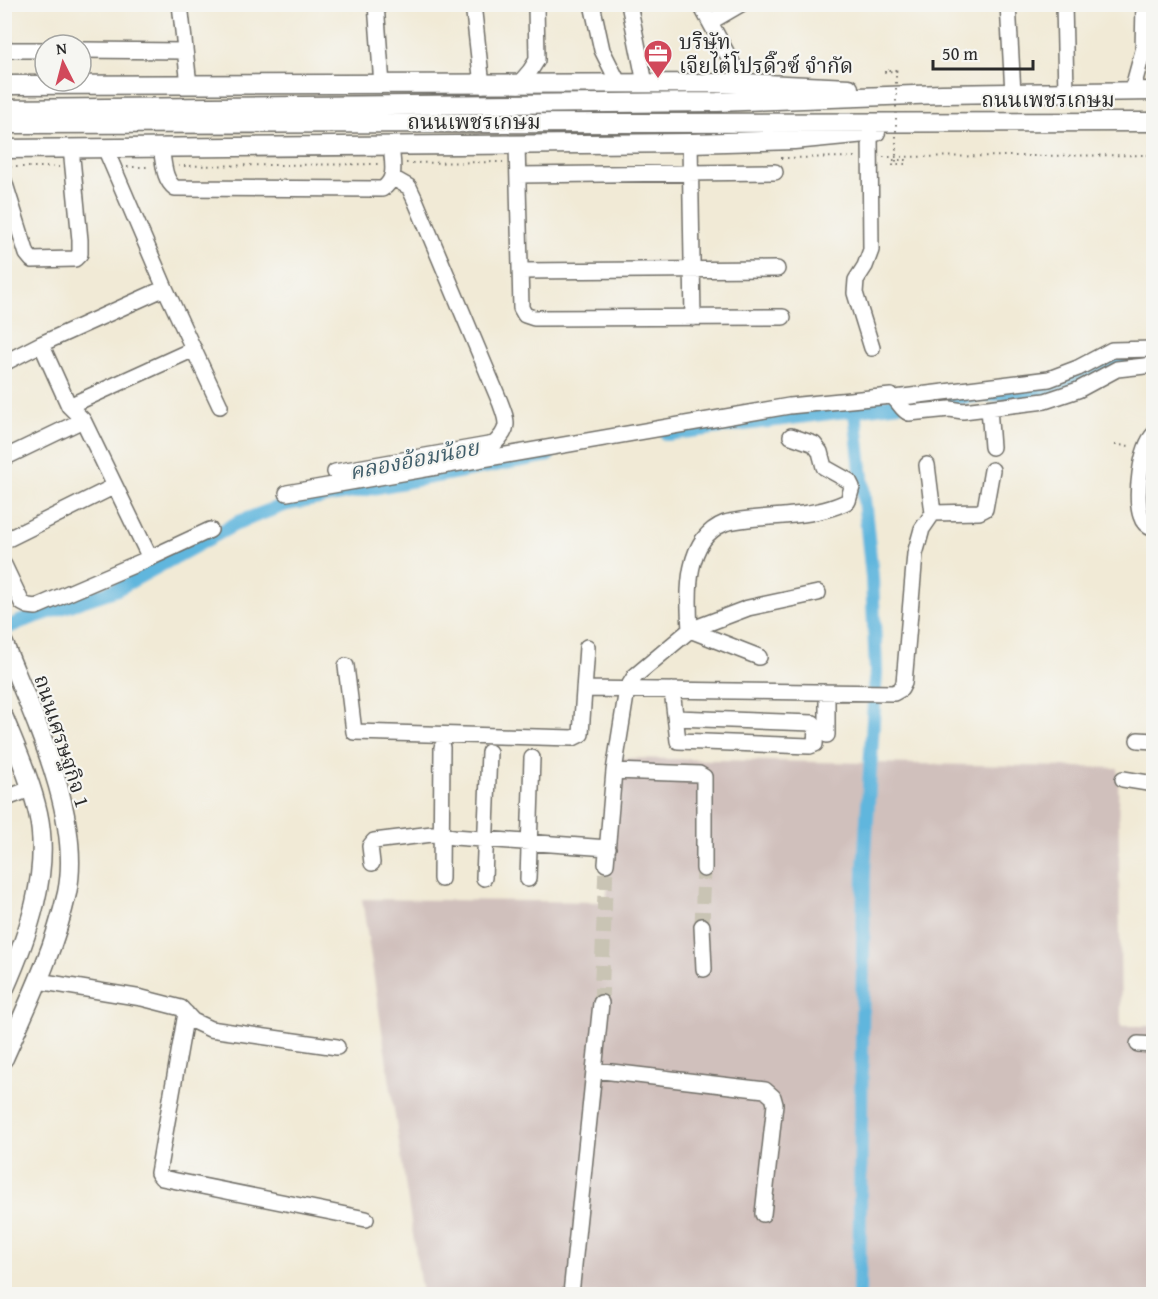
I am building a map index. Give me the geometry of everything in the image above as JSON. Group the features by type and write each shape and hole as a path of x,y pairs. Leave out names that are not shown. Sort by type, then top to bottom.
{"main road":[{"name":"ถนนเพชรเกษม","path":"4,85 744,83 942,94"},
{"name":"ถนนเพชรเกษม","path":"4,124 111,116 717,102 942,94 1154,91"},
{"name":"ถนนเพชรเกษม","path":"4,109 111,116 1154,122"},
{"name":"ถนนเพชรเกษม","path":"4,149 161,148 392,162 517,160 690,143 794,140 870,133 943,122"},
{"name":"ถนนเศรษฐกิจ 1","path":"4,644 44,743 55,777 62,800 69,847 67,891 48,957 4,1058"},
{"path":"4,718 38,813 42,851 37,890 21,953 4,990"}],"street":[{"path":"180,4 189,85"},
{"path":"376,4 382,85"},
{"path":"473,4 482,85"},
{"path":"518,85 537,60 536,4"},
{"path":"592,4 602,50 619,84"},
{"path":"629,4 645,83"},
{"path":"700,4 744,83"},
{"path":"710,22 741,4"},
{"path":"1008,4 1012,93"},
{"path":"1064,4 1066,92"},
{"path":"1132,91 1143,51 1144,4"},
{"path":"4,50 33,50"},
{"path":"93,50 185,51"},
{"path":"870,133 871,250 856,280 855,292 872,348"},
{"path":"690,143 693,318"},
{"path":"4,181 27,254 32,260 75,259 80,254 80,240 71,148"},
{"path":"105,148 165,288 220,406"},
{"path":"161,148 169,183 175,188 382,189 388,185 392,162"},
{"path":"778,165 690,172 517,160 521,308 525,315 534,318 783,317"},
{"path":"335,472 494,444 506,428 506,419 500,402 416,202 392,162"},
{"path":"520,271 777,269"},
{"path":"4,363 165,288"},
{"path":"41,344 69,406 83,420 150,558"},
{"path":"69,406 194,349"},
{"path":"899,403 1049,379 1078,368 1112,350 1154,349"},
{"path":"287,493 789,406 891,396 909,413 1045,402 1061,398 1117,369 1154,365"},
{"path":"989,408 992,447"},
{"path":"4,458 83,420"},
{"path":"1154,434 1145,447 1138,501 1144,523 1154,530"},
{"path":"690,630 688,594 693,563 700,544 708,534 726,523 817,512 837,507 848,501 852,487 849,481 824,467 820,452 814,444 791,436"},
{"path":"584,689 894,693 901,689 904,683 915,555 922,530 933,513 927,465"},
{"path":"933,513 979,512 985,509 992,470"},
{"path":"4,541 115,486"},
{"path":"4,565 22,603 36,607 210,530"},
{"path":"606,864 614,771 627,689 635,676 690,630 748,608 818,593"},
{"path":"690,630 759,657"},
{"path":"346,666 354,732 573,738 580,734 587,647"},
{"path":"672,690 678,741 810,746 815,744 816,728 813,723 676,718"},
{"path":"826,735 827,693"},
{"path":"441,879 442,747"},
{"path":"484,878 489,752"},
{"path":"528,879 532,758"},
{"path":"614,771 699,774 704,777 704,869"},
{"path":"1123,779 1154,784"},
{"path":"4,799 30,789"},
{"path":"372,863 370,846 374,842 432,834 608,848"},
{"path":"702,926 704,969"},
{"path":"38,981 142,998 181,1008 194,1021 210,1029 337,1047"},
{"path":"571,1294 601,1004"},
{"path":"186,1013 159,1173 162,1178 366,1219"},
{"path":"594,1070 765,1090 770,1094 775,1104 763,1214"}],"path":[{"path":"893,166 893,160 900,160 906,160 906,164 896,164 896,152 896,129 896,117 896,93 896,82 896,70 885,70 885,72 893,71 901,70"},
{"path":"778,165 870,157 1154,155"},
{"path":"113,167 517,160"},
{"path":"4,167 73,167"}],"shaded area":[{"path":"622,758 1118,768 1121,1026 1153,1026 1153,1294 422,1294 362,899 606,902"}],"waterway":[{"path":"950,398 1044,390 1115,359 1154,355"},
{"name":"คลองอ้อมน้อย","path":"667,434 907,403"},
{"path":"855,411 872,577 876,671 864,870 859,1294"},
{"name":"คลองอ้อมน้อย","path":"4,629 117,589 239,522 287,504 548,455"}],"tunnel":[{"path":"601,1003 606,864"},
{"path":"702,926 704,869"}],"place":[{"name":"บริษัท เจียไต๋โปรดิ๊วซ์ จำกัด","path":"658,80"}]}
